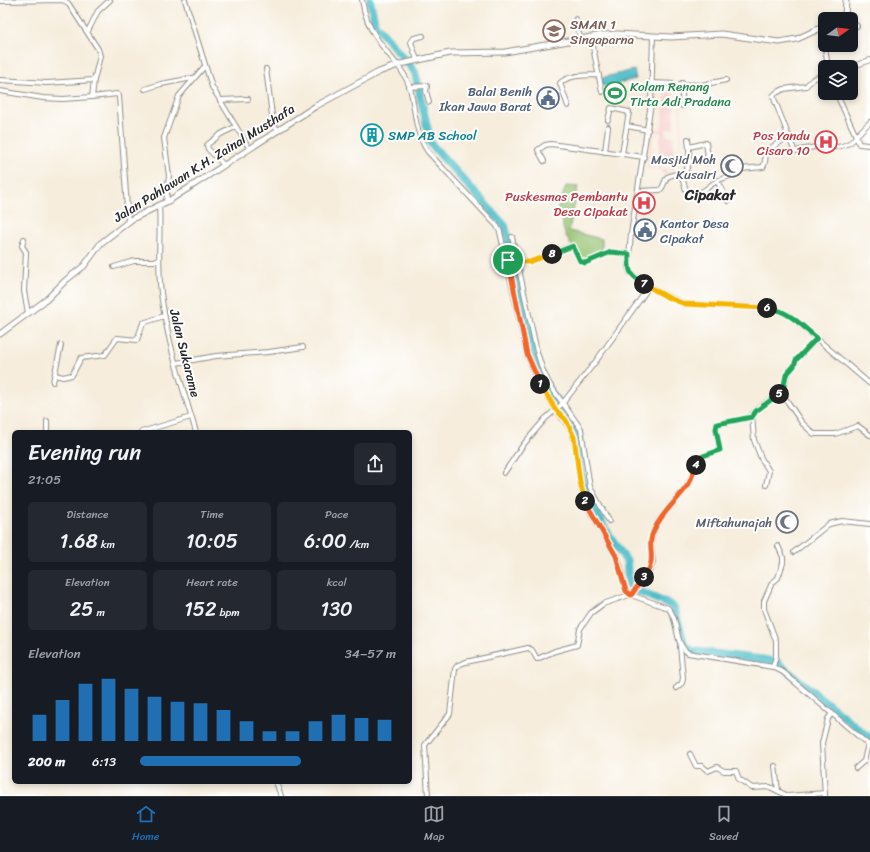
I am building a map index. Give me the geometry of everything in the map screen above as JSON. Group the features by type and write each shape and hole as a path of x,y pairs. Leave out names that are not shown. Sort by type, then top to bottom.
{"street":[{"path":"0,0 64,0 68,3 88,31 98,49 100,56 94,80 92,97"},
{"path":"88,31 98,11 110,0"},
{"path":"185,0 204,67 212,87 249,148"},
{"path":"845,12 846,0"},
{"path":"363,1 376,37 399,64 409,87 417,131 421,142 428,152 497,226 509,260 527,354 535,375 566,420 574,437 581,487 587,506 616,556 620,565 624,588 632,594 668,608 672,613 680,645 682,678 682,683 676,688"},
{"path":"576,19 580,39"},
{"name":"Jalan Pahlawan K.H. Zainal Musthafa","path":"0,334 46,300 66,280 84,266 101,243 128,222 166,202 316,106 379,72 399,64 450,53 505,52 617,34 653,37 721,34 779,42 797,39 818,28"},
{"path":"415,60 411,42 414,38 423,36"},
{"path":"591,37 602,92"},
{"path":"653,37 652,83 648,130 629,254 628,267 630,273 649,287 669,298 685,304 773,308 788,315 808,330 870,384"},
{"path":"858,64 870,60"},
{"path":"166,202 169,176 164,138 179,96 204,67"},
{"path":"266,69 273,123 278,131"},
{"path":"568,106 560,83 576,76 599,75"},
{"path":"818,77 813,79 806,86 784,89 776,93 774,96 774,101 796,151 821,147 832,148 852,141 870,122"},
{"path":"145,89 193,78"},
{"path":"0,80 47,83 94,80"},
{"path":"652,83 682,83 701,85 726,80"},
{"path":"682,83 682,106"},
{"path":"409,87 427,86 426,91 429,102"},
{"path":"0,91 43,98 64,99 117,94 120,98 128,222"},
{"path":"220,100 248,99"},
{"path":"839,100 860,144 868,145"},
{"path":"608,120 611,108 628,110 622,154"},
{"path":"627,126 648,130"},
{"path":"224,165 208,149 207,145 218,136 235,127"},
{"path":"605,152 608,127"},
{"path":"680,175 686,193 690,196 706,191 717,181 738,173 741,169 763,166 765,163 765,154 767,150 790,136"},
{"path":"639,190 660,190 667,177 675,174 680,175 687,170 689,163 688,139"},
{"path":"689,147 706,143 708,156 689,163"},
{"path":"544,161 538,150 545,145 551,144 644,157"},
{"path":"717,181 728,201"},
{"name":"Jalan Sukarame","path":"159,205 160,292 167,333 195,430"},
{"path":"512,237 537,352 543,371 550,385 581,429 590,487 609,522"},
{"path":"24,239 22,246 26,252 24,291 28,313"},
{"path":"518,262 529,262 571,246 574,247 580,261 585,263 611,252 629,254"},
{"path":"509,260 516,258"},
{"path":"114,267 134,261 159,261"},
{"path":"504,473 523,445 563,403 649,287"},
{"path":"55,375 63,377 72,375 81,358 105,355 118,338 137,340 143,322 164,316"},
{"path":"766,485 769,471 761,458 754,440 752,417 756,411 781,392 786,380 786,375 794,366 796,360 817,338"},
{"path":"53,382 61,345"},
{"path":"176,363 216,356 269,352 303,347"},
{"path":"781,392 802,423 814,434 835,434 858,426 870,435"},
{"path":"148,430 191,417"},
{"path":"428,796 425,745 450,714 455,669 466,662 528,648 532,650 537,660 555,650 577,645 580,629 591,613 604,604 632,594 650,570 653,562 651,544 653,532 659,520 687,487 698,461 703,456 720,450 716,429 717,424 752,417"},
{"path":"47,421 47,430"},
{"path":"794,552 829,524 842,521 870,524"},
{"path":"773,666 775,660 776,641 764,609 764,601 772,583 780,573 783,563 783,557 778,546"},
{"path":"680,645 684,651 693,655 773,666 783,672 869,745 864,761 856,768"},
{"path":"690,754 697,767 702,766 708,771 717,767 724,771 736,771 739,779 750,788 767,787 791,796 825,794 822,743 828,719 832,713"},
{"path":"775,766 778,790"},
{"path":"277,784 280,796"}],"shaded area":[{"path":"657,82 681,85 682,174 662,174 662,170 647,169","holes":["658,84 672,86 672,93 666,92 661,130 653,128","673,86 680,86 681,173 674,173 673,136 666,136 666,129 674,129","654,131 661,132 657,169 650,168","661,161 672,161 673,173 667,173 666,169 661,169"]}],"green space":[{"path":"566,186 578,187 569,231 602,239 602,252 582,262 566,236 563,218 557,210"}],"water":[{"name":"Kolam Renang Tirta Adi Pradana","path":"634,70 636,79 618,83 622,101 613,103 608,85 603,86 601,78"}],"waterway":[{"path":"370,0 375,24 415,72 431,144 505,226 539,375 578,432 585,490 604,527 627,562 630,588 671,605 674,608 685,646 693,651 767,660 778,663 870,738"}],"place":[{"name":"SMAN 1 Singaparna","path":"554,31"},
{"name":"Kolam Renang Tirta Adi Pradana","path":"615,93"},
{"name":"Balai Benih Ikan Jawa Barat","path":"548,98"},
{"name":"SMP AB School","path":"372,135"},
{"name":"Pos Yandu Cisaro 10","path":"826,142"},
{"name":"Masjid Moh Kusairi","path":"732,166"},
{"name":"Puskesmas Pembantu Desa Cipakat","path":"644,203"},
{"name":"Kantor Desa Cipakat","path":"645,230"},
{"name":"Miftahunajah","path":"787,522"}],"district":[{"name":"Cipakat","path":"710,195"}],"route":[{"path":"571,246 574,247 580,261 585,263 611,252 629,254 628,269 630,273 649,287 669,298 685,304 697,306 773,308 788,315 817,338 796,360 794,366 786,375 783,390 756,411 752,417 717,424 716,429 720,450 718,452 703,456 698,461 687,487 676,498 659,520 653,532 651,544 653,562 650,570 631,595 624,588 620,565 616,556 587,506 582,492 576,447 571,430 566,420 556,410 535,375 527,354 508,260 517,257 518,262 529,262 571,246"}]}
